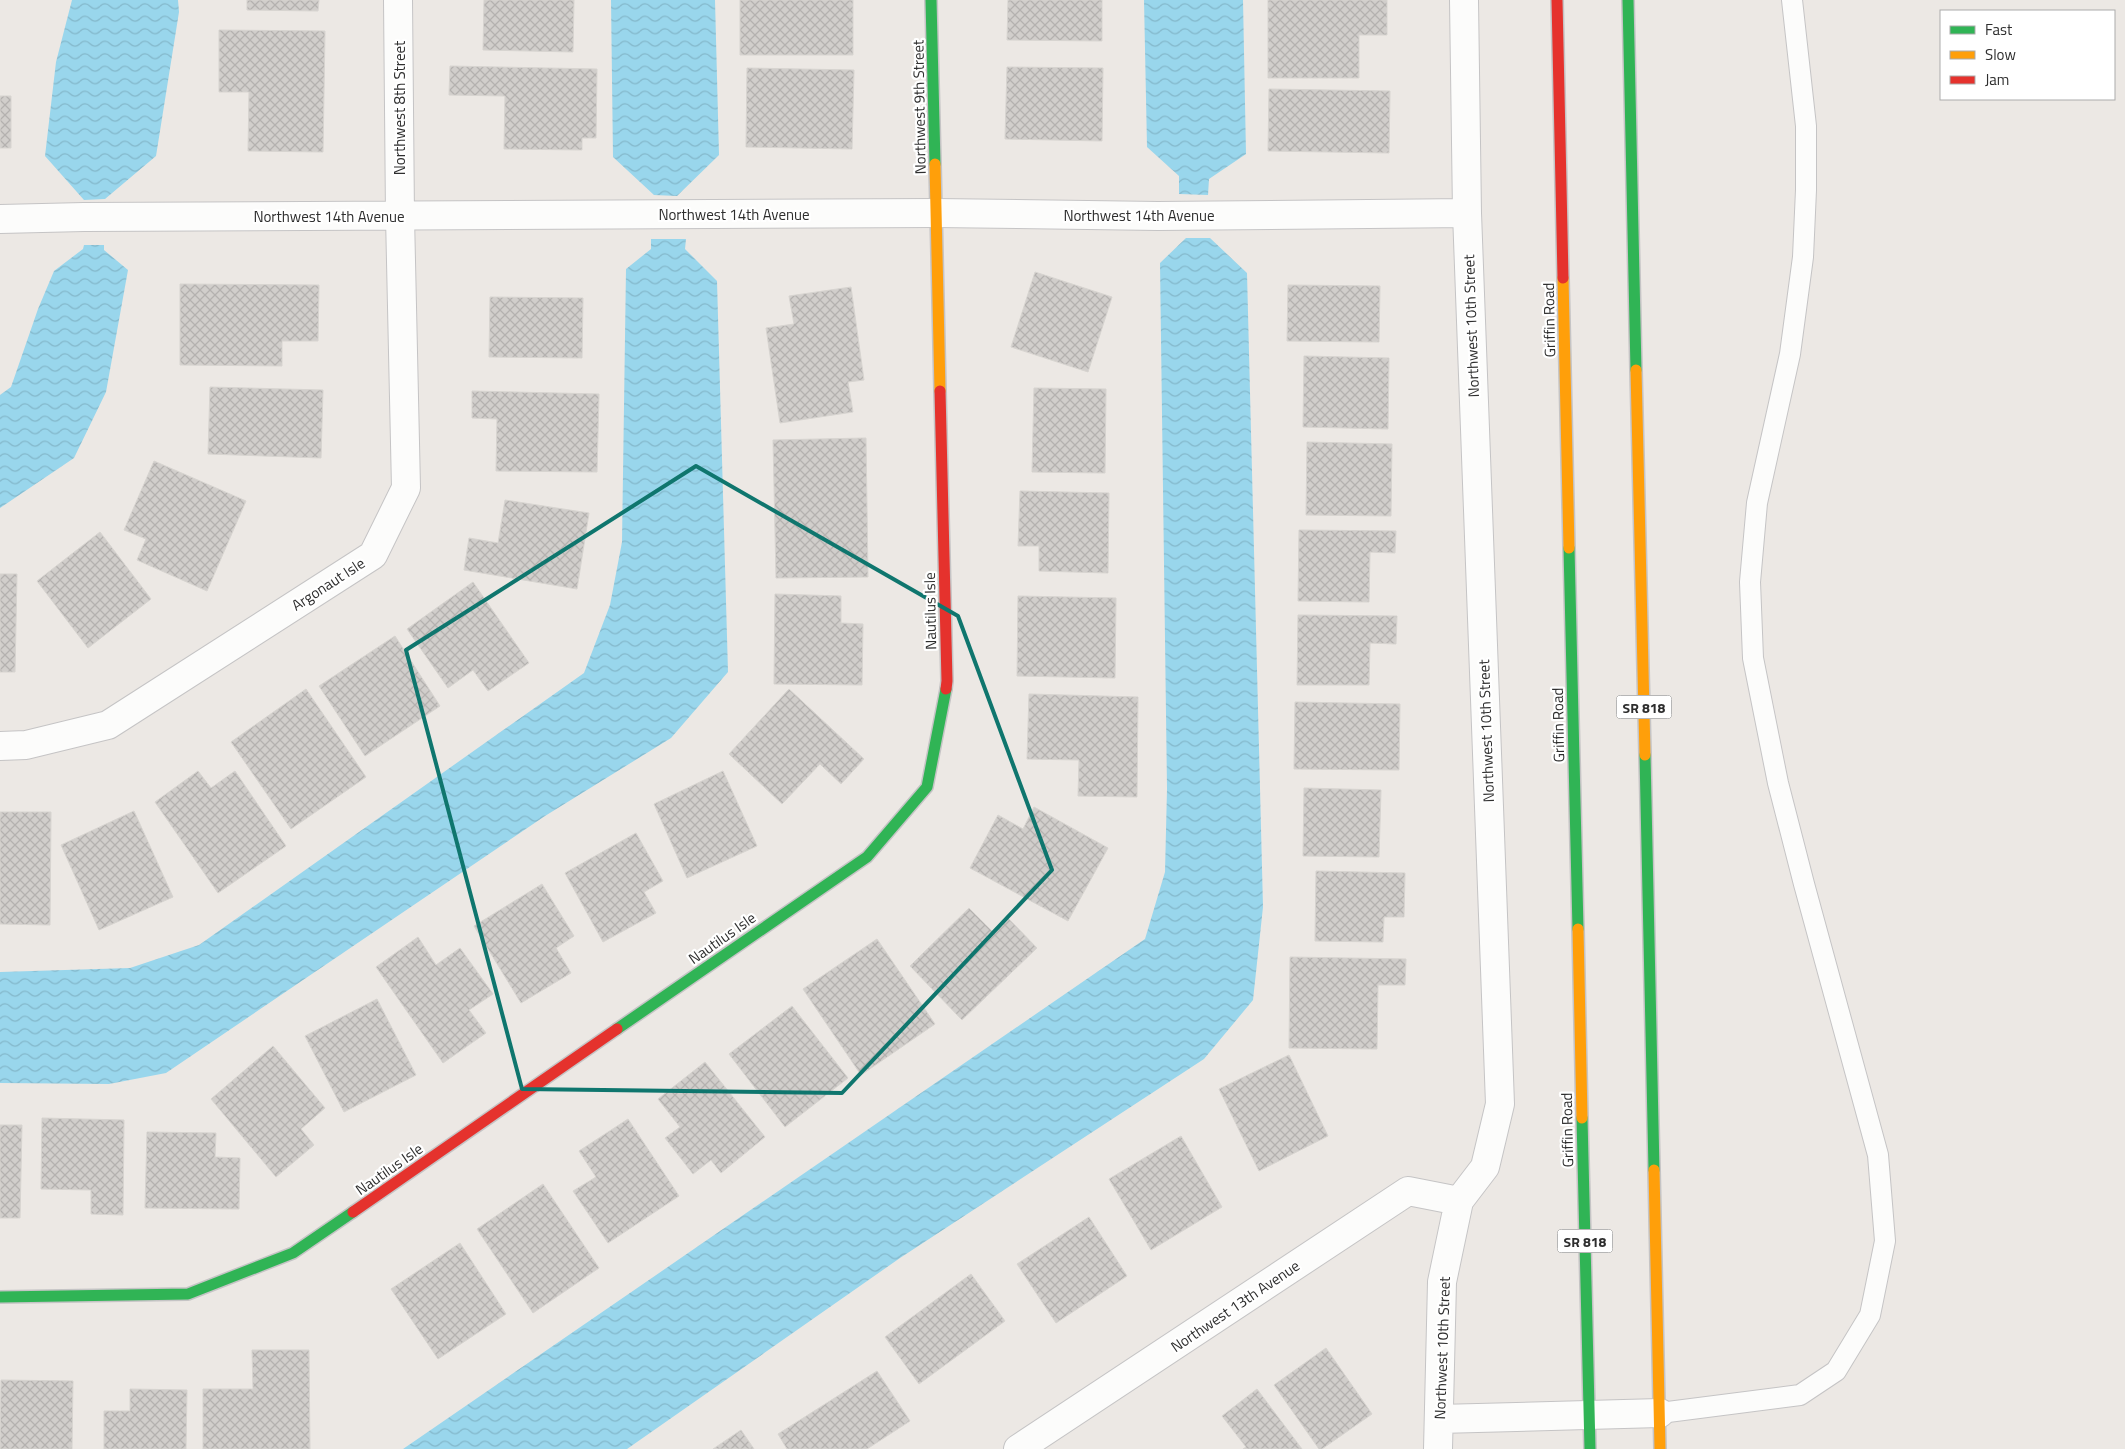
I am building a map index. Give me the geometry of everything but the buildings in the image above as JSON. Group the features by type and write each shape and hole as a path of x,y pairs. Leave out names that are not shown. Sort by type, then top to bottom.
{"main road":[{"name":"Northwest 9th Street","path":"931,0 936,213"},
{"name":"Griffin Road","path":"1557,0 1590,1449"},
{"name":"SR 818","path":"1628,0 1660,1449"},
{"name":"Nautilus Isle","path":"0,1297 188,1294 293,1254 867,857 927,788 946,681 936,213"}],"street":[{"name":"Northwest 8th Street","path":"398,0 400,216"},
{"name":"Northwest 10th Street","path":"1438,1449 1442,1282 1459,1201 1485,1167 1500,1104 1467,213 1464,0"},
{"name":"Northwest 14th Avenue","path":"0,219 936,213 1158,216 1467,213"},
{"name":"Argonaut Isle","path":"0,746 26,745 108,725 373,555 406,488 400,216"},
{"name":"Northwest 13th Avenue","path":"1018,1449 1408,1191 1459,1201"},
{"path":"1439,1419 1660,1413"}],"lane":[{"path":"1660,1413 1800,1395 1836,1370 1870,1315 1885,1241 1878,1155 1778,783 1753,658 1750,582 1757,503 1790,354 1803,257 1806,126 1792,0"}],"highlighted area":[{"path":"696,466 958,616 1052,870 842,1093 522,1089 406,650"}],"water":[{"path":"72,0 178,0 179,12 156,156 105,199 84,200 45,156 56,62"},
{"path":"611,0 715,0 719,155 677,196 654,195 613,157"},
{"path":"1144,0 1243,0 1246,154 1209,179 1208,195 1179,194 1179,176 1147,147"},
{"path":"1186,238 1210,238 1247,273 1263,907 1253,1000 1204,1059 900,1258 627,1449 403,1449 1145,939 1165,872 1167,789 1160,263"},
{"path":"651,239 686,239 685,249 717,281 728,672 671,738 545,816 166,1073 109,1084 0,1083 0,972 130,968 199,945 584,673 610,605 622,542 626,269 651,249"},
{"path":"84,245 104,245 104,250 128,270 106,392 74,458 0,508 0,395 11,387 38,309 54,271 83,249"}],"traffic: fast":[{"path":"931,0 935,164"},
{"path":"1628,0 1636,370"},
{"path":"1569,548 1578,929"},
{"path":"617,1029 867,857 927,787 946,689"},
{"path":"1645,755 1654,1170"},
{"path":"1582,1118 1590,1449"},
{"path":"0,1297 188,1294 293,1253 353,1212"}],"traffic: slow":[{"path":"935,164 940,391"},
{"path":"1563,278 1569,548"},
{"path":"1636,370 1645,755"},
{"path":"1578,929 1582,1118"},
{"path":"1654,1170 1660,1449"}],"traffic: jam":[{"path":"1557,0 1563,278"},
{"path":"940,391 946,689"},
{"path":"353,1212 617,1029"}]}
